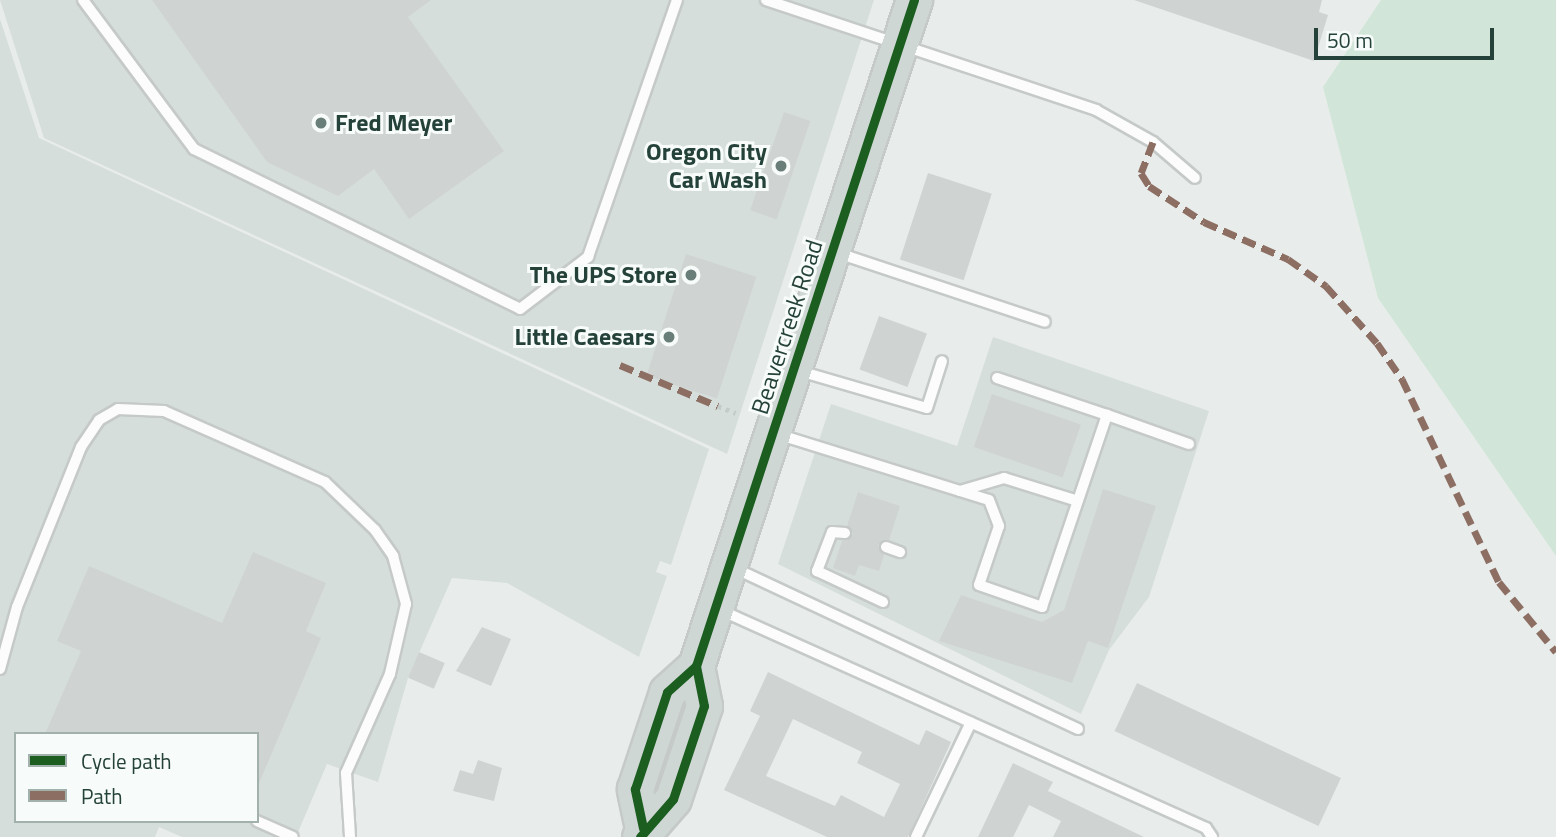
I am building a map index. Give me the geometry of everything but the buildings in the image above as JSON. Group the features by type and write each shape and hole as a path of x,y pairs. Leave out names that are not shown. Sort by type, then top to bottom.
{"main road":[{"name":"Beavercreek Road","path":"641,832 673,799 704,706 696,666 914,0"}],"lane":[{"path":"83,0 194,149 520,309 589,257 677,0"},
{"path":"766,0 1096,110 1153,142 1195,178"},
{"path":"832,251 1045,322"},
{"path":"794,370 928,408 942,361"},
{"path":"998,378 1189,444"},
{"path":"0,669 17,607 81,447 99,420 118,409 164,411 325,482 375,530 393,556 406,604 390,674 346,773 350,837"},
{"path":"773,433 989,500 999,526 979,585 1042,607 1107,415"},
{"path":"960,491 1004,478 1078,501"},
{"path":"845,533 832,532 817,571 883,603"},
{"path":"886,547 900,552"},
{"path":"729,565 1078,729"},
{"path":"716,607 1206,828 1213,837"},
{"path":"916,837 971,722"},
{"path":"259,822 293,837"}],"path":[{"path":"718,406 736,413"}],"shaded area":[{"path":"0,0 874,0 727,454 44,138"},
{"path":"0,19 39,138 709,449 671,565 660,561 656,572 667,576 639,657 507,583 452,578 408,678 378,782 327,764 296,837 182,837 159,827 155,837 0,837"},
{"path":"993,337 1209,411 1149,597 1109,650 1081,714 778,564 831,404 957,446"}],"green space":[{"path":"1381,0 1556,0 1556,556 1378,298 1323,87"}],"marked path":[{"path":"1153,142 1141,173 1149,186 1204,222 1288,259 1326,286 1377,343 1402,379 1499,582 1556,652"},
{"path":"620,365 718,406"}],"cycle path":[{"path":"640,837 673,799 704,706 696,666 914,0"},
{"path":"643,828 635,789 667,692 696,666"}],"place":[{"name":"Fred Meyer","path":"321,123"},
{"name":"Oregon City Car Wash","path":"781,166"},
{"name":"The UPS Store","path":"691,275"},
{"name":"Little Caesars","path":"669,337"}]}
